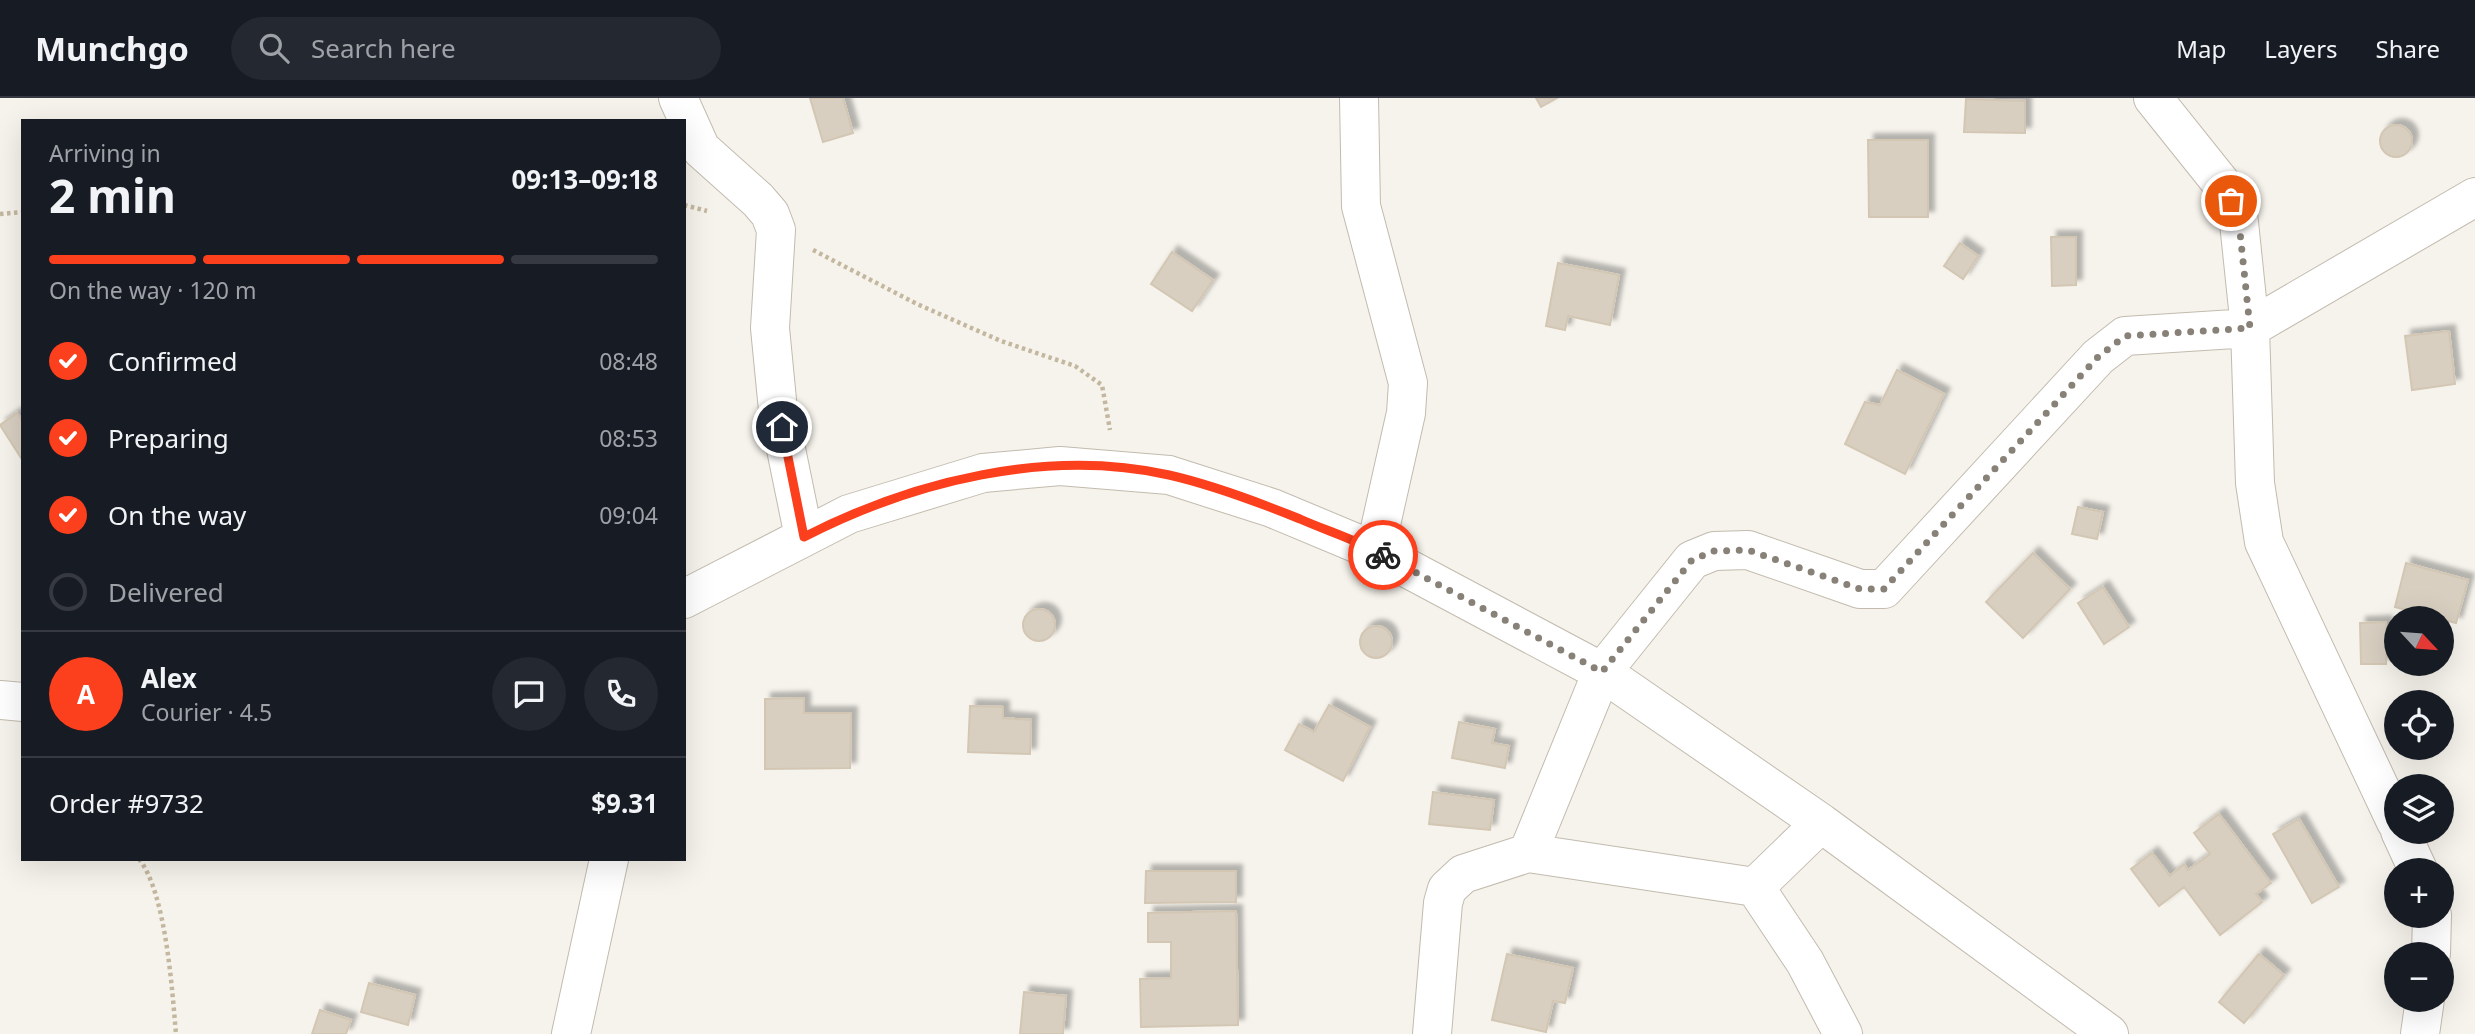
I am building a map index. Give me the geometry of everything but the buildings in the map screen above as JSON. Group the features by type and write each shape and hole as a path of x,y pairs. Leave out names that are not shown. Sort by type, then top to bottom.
{"street":[{"path":"678,98 701,149 771,214 776,230 770,328 775,383 804,537"},
{"path":"1359,98 1361,206 1408,383 1406,413 1375,551"},
{"path":"2153,98 2225,188 2238,213 2250,328 2255,484 2264,542 2384,797"},
{"path":"1528,853 1602,672 1692,560 1714,551 1748,550 1860,589 1884,589 2098,357 2125,336 2250,328 2475,197"},
{"path":"686,598 849,514 983,473 1060,466 1169,475 1272,508 1375,551 1602,672 1821,823 2109,1034"},
{"path":"0,700 21,702"},
{"path":"1755,887 1821,823"},
{"path":"1432,1034 1443,903 1447,889 1463,874 1528,853 1755,887 1805,962 1843,1034"},
{"path":"571,1034 609,861"},
{"path":"2420,1034 2423,1012"}],"path":[{"path":"686,206 710,212"},
{"path":"0,214 21,212"},
{"path":"776,230 917,304 1001,341 1075,366 1102,385 1118,469"},
{"path":"141,861 150,873 169,963 176,1034"}],"way so far":[{"path":"1383,555 1602,672 1692,560 1714,551 1731,548 1748,550 1860,589 1884,589 2098,357 2125,336 2250,328 2238,213 2231,201"}],"route":[{"path":"782,427 804,537 849,514 983,473 1060,466 1169,475 1272,508 1383,555"}]}
